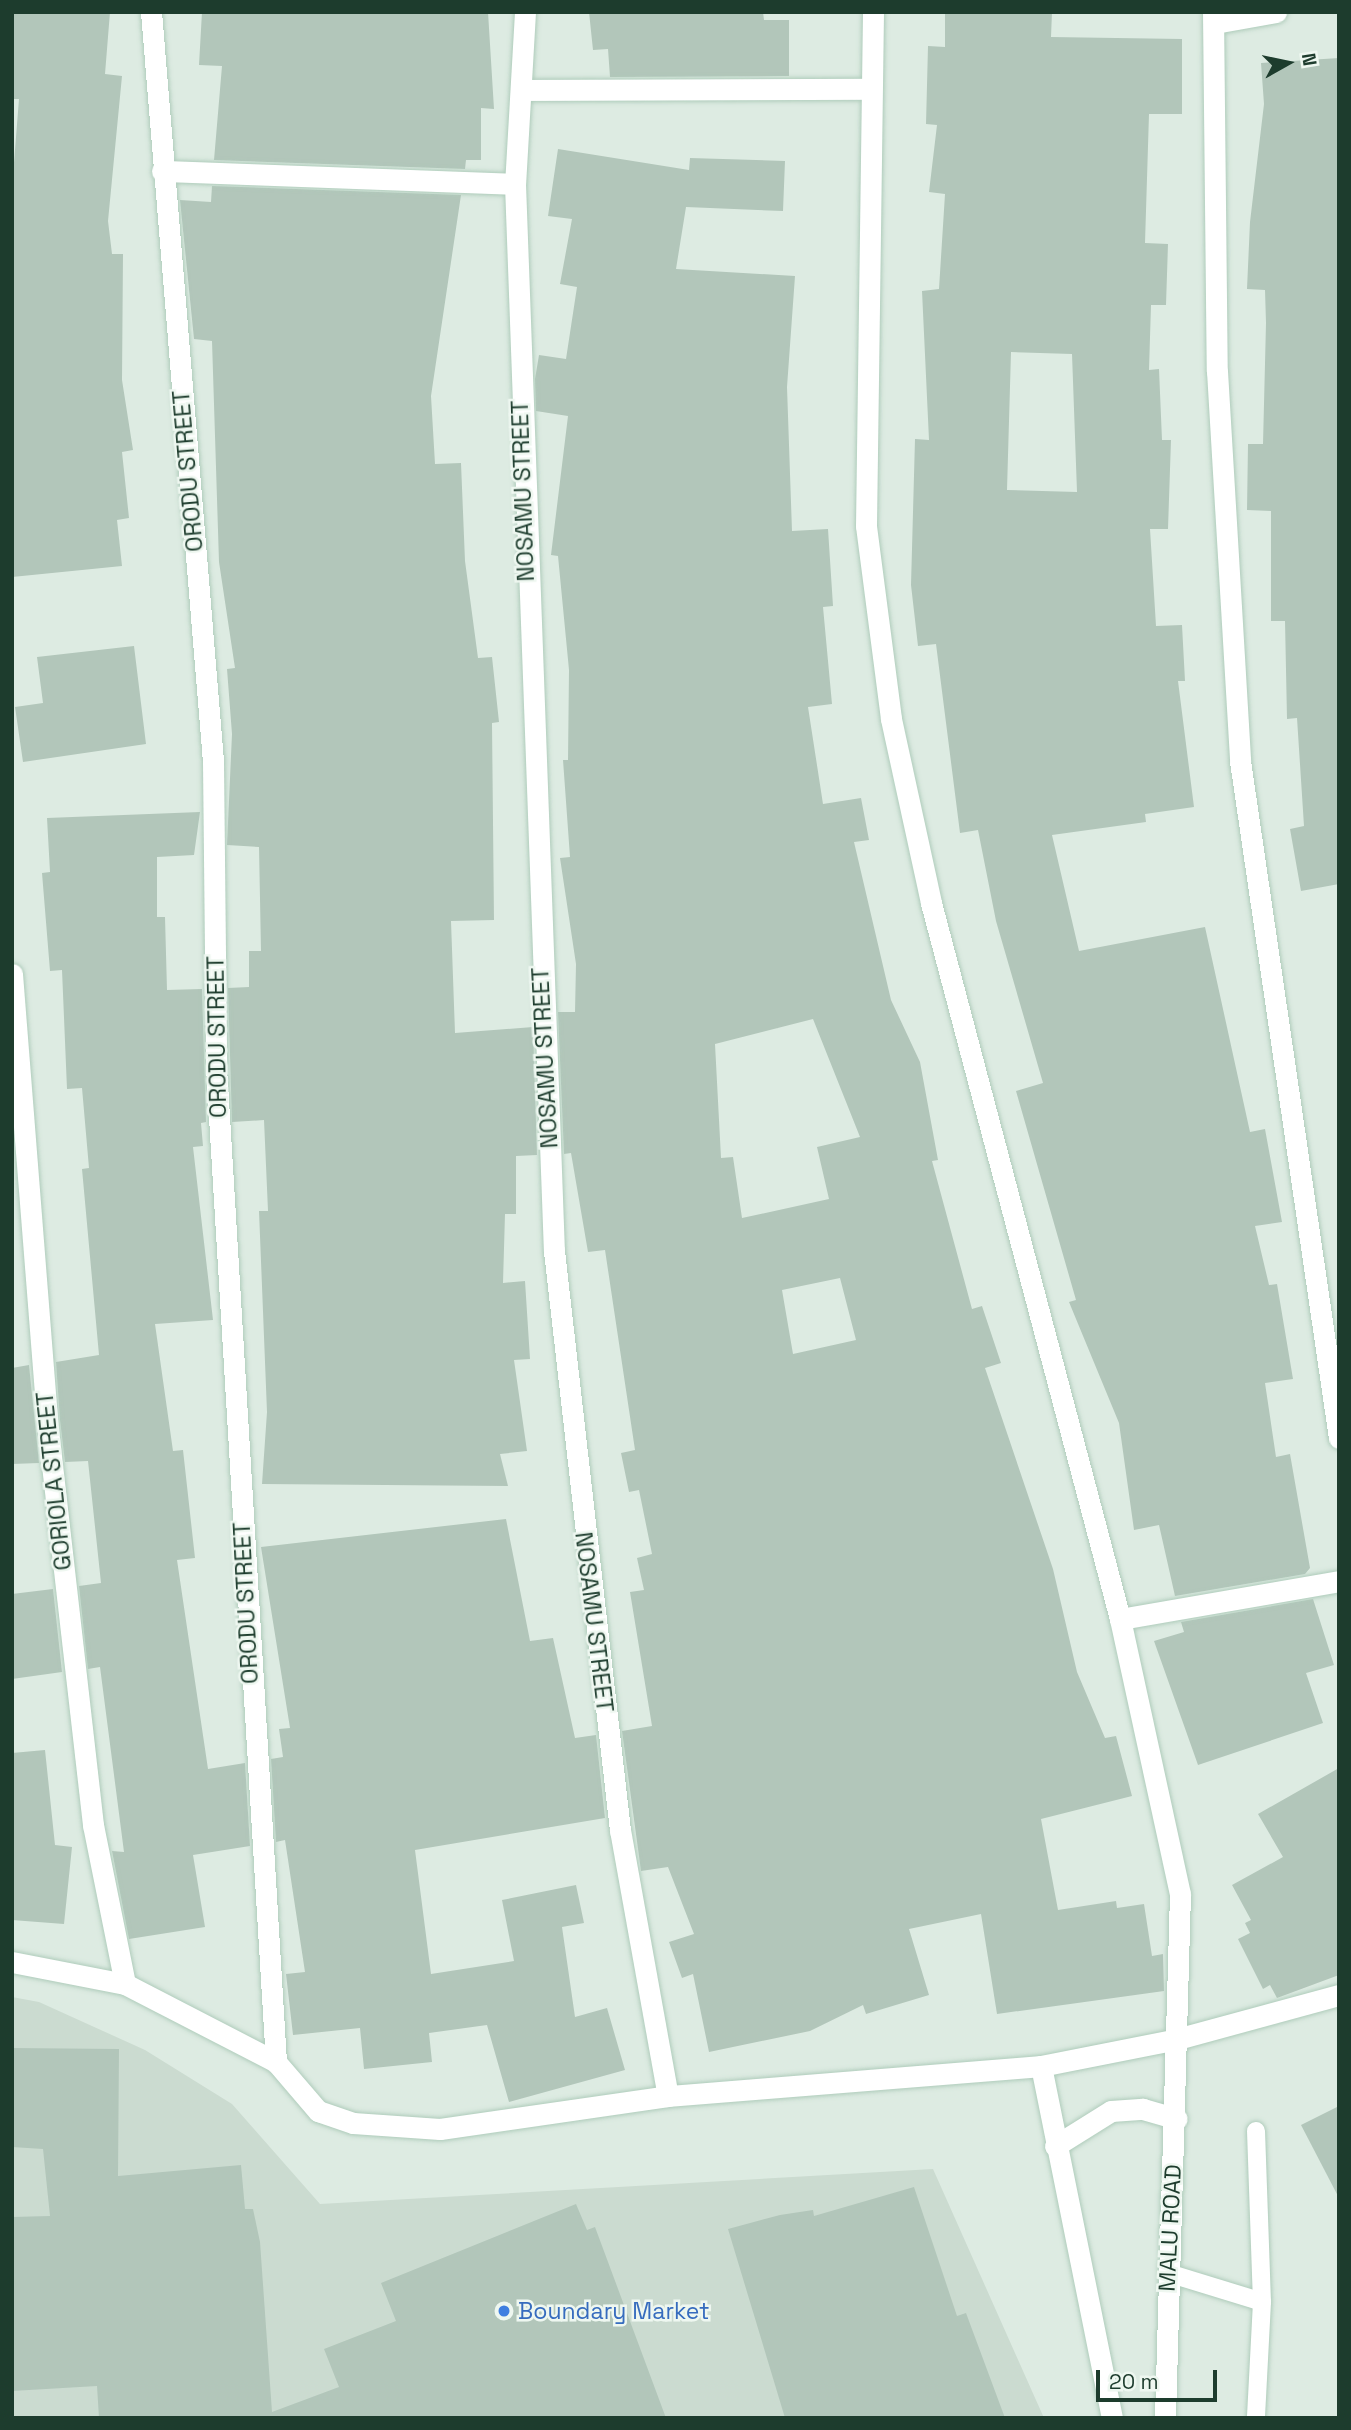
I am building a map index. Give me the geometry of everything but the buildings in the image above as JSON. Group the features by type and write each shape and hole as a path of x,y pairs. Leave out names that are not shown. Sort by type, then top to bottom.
{"street":[{"name":"ORODU STREET","path":"152,12 162,171 213,762 216,1067 276,2062"},
{"name":"NOSAMU STREET","path":"525,12 515,184 554,1251 620,1830 668,2096"},
{"name":"MALU ROAD","path":"873,12 866,526 891,719 932,903 1120,1619 1180,1895 1177,2119 1168,2273 1166,2418"},
{"path":"1276,12 1213,18 1217,371 1241,761 1339,1438"},
{"path":"522,90 870,89"},
{"path":"162,171 515,184"},
{"name":"GORIOLA STREET","path":"12,974 47,1420 93,1825 124,1984"},
{"path":"1120,1619 1339,1581"},
{"path":"12,1962 124,1984 276,2062 317,2111 353,2123 440,2129 668,2096 1041,2066 1177,2039 1339,1995"},
{"path":"1041,2066 1112,2418"},
{"path":"1055,2146 1111,2111 1143,2109 1177,2119"}],"lane":[{"path":"1256,2131 1262,2302 1256,2418"},
{"path":"1168,2273 1262,2302"}],"shaded area":[{"name":"Boundary Market","path":"12,1997 39,2002 145,2050 232,2104 320,2204 933,2169 1044,2418 12,2418"}],"place":[{"name":"Boundary Market","path":"504,2311"}]}
